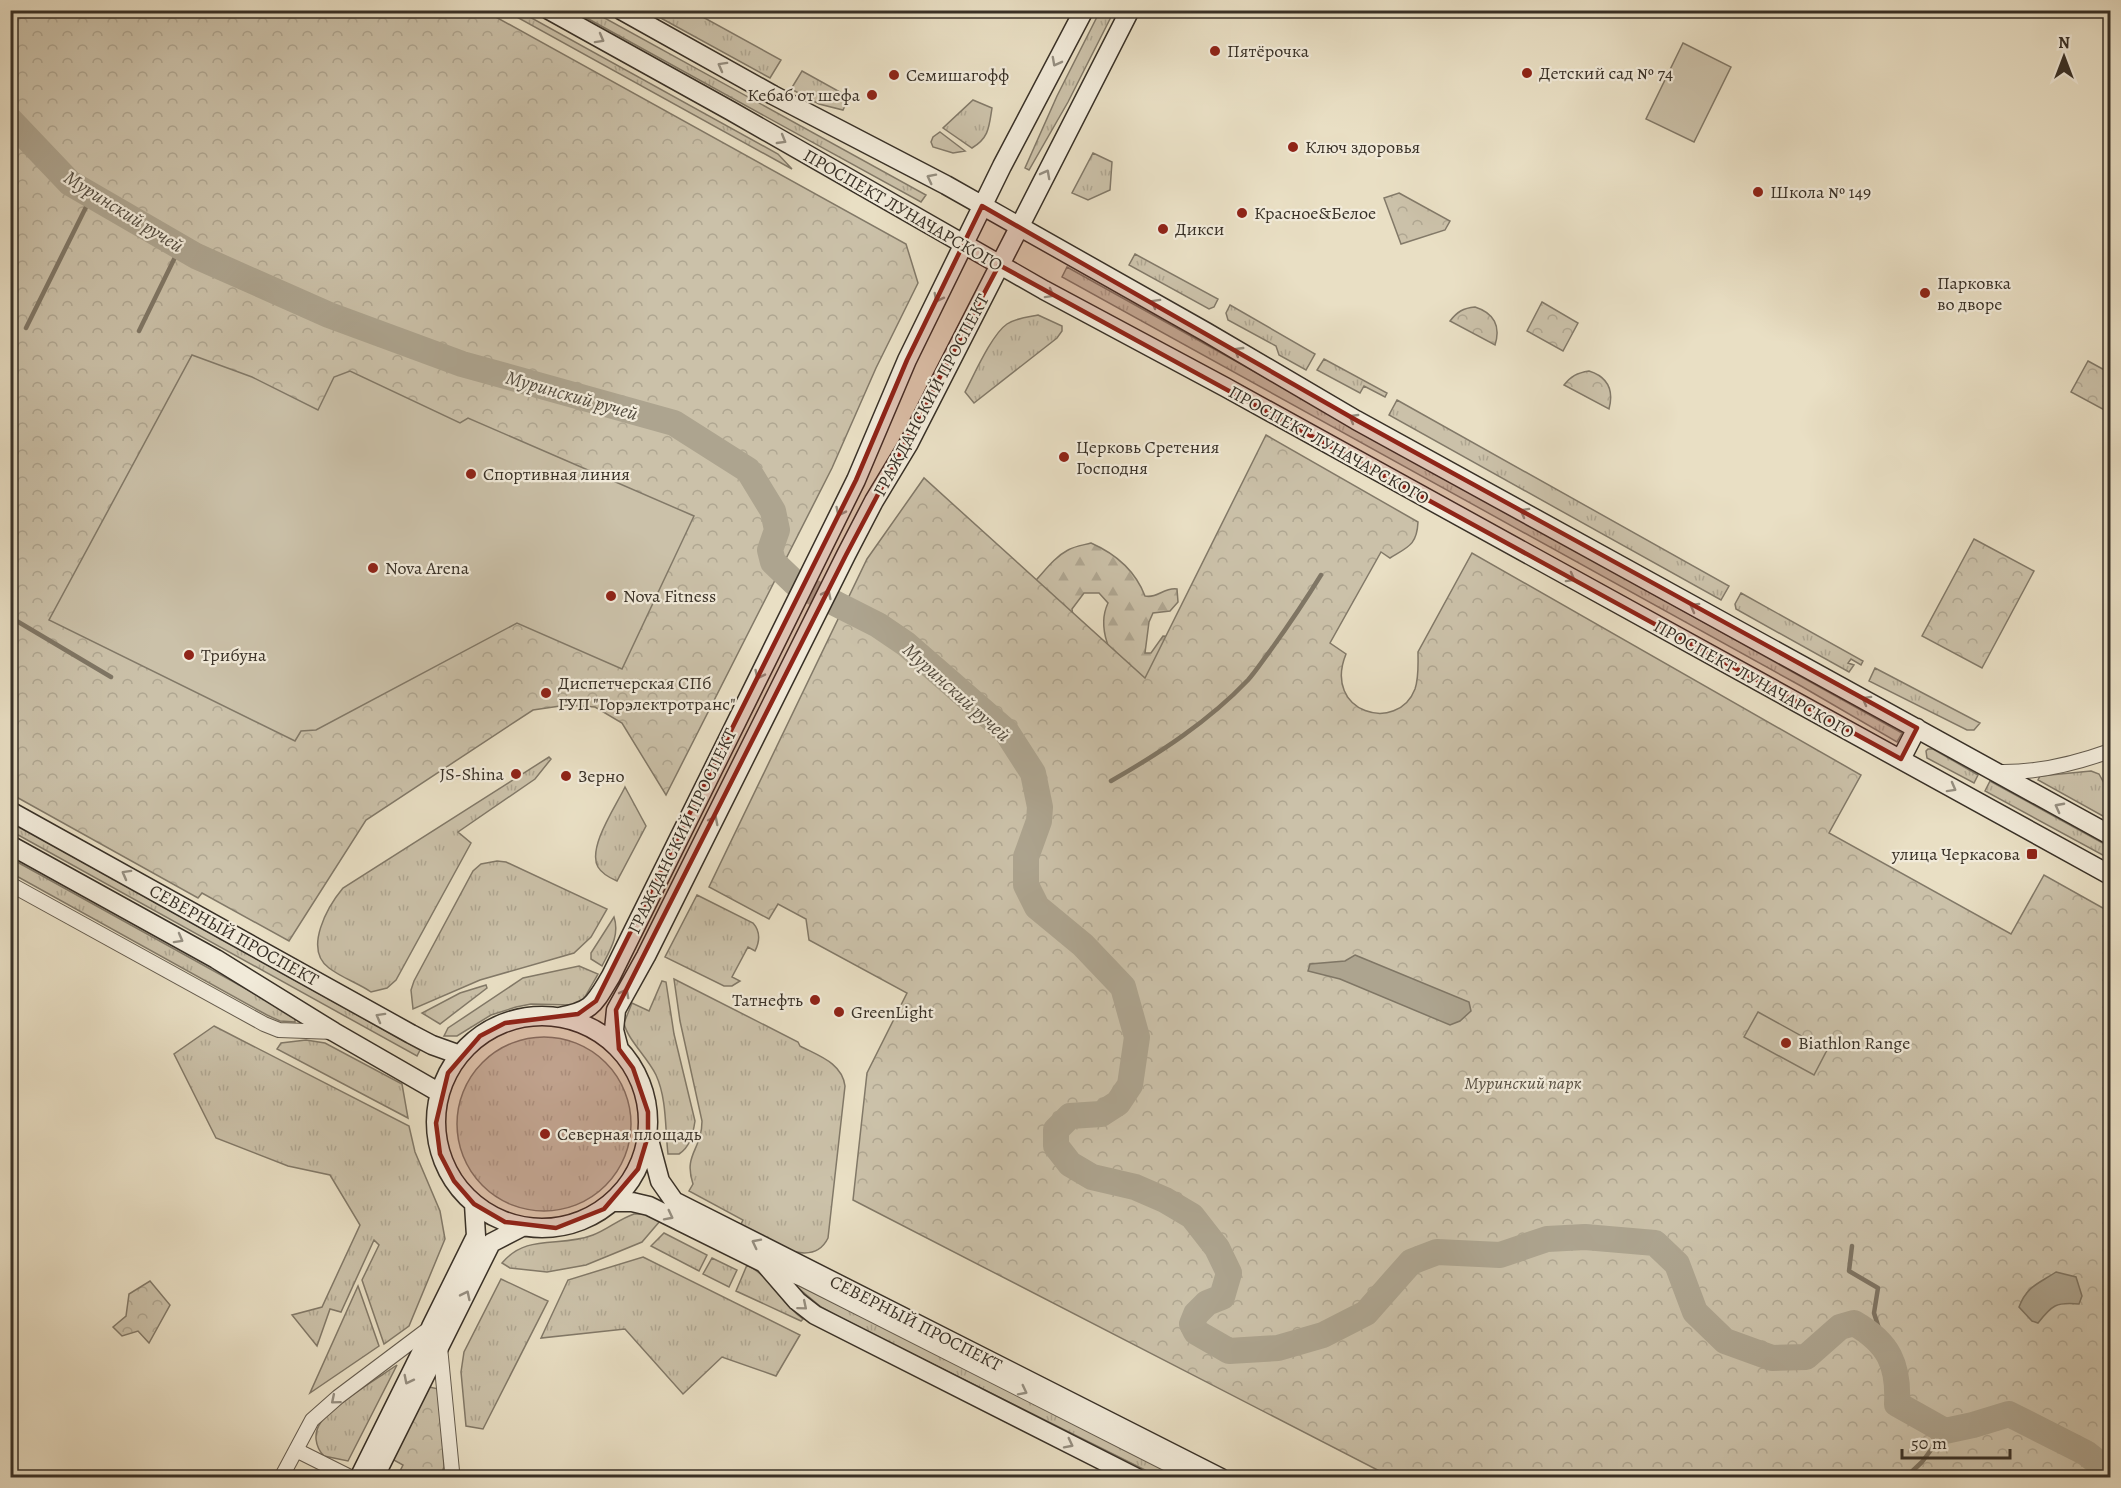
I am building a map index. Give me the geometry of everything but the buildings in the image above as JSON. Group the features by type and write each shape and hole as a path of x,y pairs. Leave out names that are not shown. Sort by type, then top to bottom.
{"main road":[{"name":"ПРОСПЕКТ ЛУНАЧАРСКОГО","path":"549,10 731,111 999,265 2110,875"},
{"name":"ПРОСПЕКТ ЛУНАЧАРСКОГО","path":"621,10 1019,226 1367,426 2110,835"},
{"name":"ГРАЖДАНСКИЙ ПРОСПЕКТ","path":"559,1017 578,1014 589,1008 596,1001 611,976 856,480 907,360 982,206 1084,10"},
{"name":"ГРАЖДАНСКИЙ ПРОСПЕКТ","path":"619,1049 614,1030 616,1010 646,956 846,555 874,501 909,443 1130,10"},
{"path":"1900,759 1917,728"},
{"name":"СЕВЕРНЫЙ ПРОСПЕКТ","path":"10,811 411,1034 432,1045 460,1054"},
{"name":"СЕВЕРНЫЙ ПРОСПЕКТ","path":"10,845 216,959 334,1032 440,1093"},
{"path":"531,1017 559,1017 581,1023 602,1034 619,1049 633,1068 643,1089 648,1112 648,1136 638,1170 614,1202 589,1218 573,1224 539,1229 522,1227 497,1218 474,1204 454,1181 440,1154 436,1123 440,1093 448,1073 460,1054 480,1036 505,1023 531,1017"},
{"name":"СЕВЕРНЫЙ ПРОСПЕКТ","path":"648,1136 660,1181 674,1201 1221,1478"},
{"name":"СЕВЕРНЫЙ ПРОСПЕКТ","path":"614,1202 632,1202 649,1206 764,1263 797,1301 815,1315 1137,1478"},
{"path":"359,1478 476,1236 474,1204"},
{"path":"374,1478 491,1243 522,1227"}],"street":[{"path":"1995,772 2029,771 2083,761 2110,752"},
{"path":"10,884 264,1024 279,1030 334,1032"},
{"name":"СЕВЕРНЫЙ ПРОСПЕКТ","path":"764,1263 802,1279 1195,1478"},
{"path":"281,1478 312,1420 338,1397 431,1327"},
{"path":"440,1347 450,1474"},
{"path":"296,1450 352,1478"}],"highlighted area":[{"path":"982,206 1356,420 1917,728 1901,759 999,265 846,555 616,1010 619,1049 633,1068 648,1112 648,1136 638,1169 604,1209 556,1228 505,1222 474,1204 454,1181 440,1154 436,1123 448,1073 480,1036 505,1023 578,1014 596,1001 856,480 907,360"}],"green space":[{"path":"11,11 485,11 906,244 918,283 876,368 832,468 666,795 622,723 595,707 567,705 533,710 366,820 289,941 202,893 198,898 11,794"},
{"path":"506,11 519,11 778,154 792,169"},
{"path":"574,11 592,11 926,195 921,202"},
{"path":"648,11 692,11 781,60 770,78"},
{"path":"1100,11 1114,11 1068,102 1029,170 1025,168 1057,96"},
{"path":"1683,43 1731,67 1694,142 1646,119"},
{"path":"802,71 849,97 843,110 819,104 791,89"},
{"path":"973,100 992,108 985,136 972,148 943,128"},
{"path":"940,132 965,151 953,153 933,147 931,142 933,137"},
{"path":"1093,153 1112,162 1110,190 1088,200 1072,193"},
{"path":"1399,193 1450,221 1445,230 1401,244 1384,198"},
{"path":"1135,254 1218,299 1214,307 1209,309 1129,265"},
{"path":"1067,267 1902,733 1897,742 1801,686 1062,277"},
{"path":"1542,302 1578,323 1563,351 1527,331"},
{"path":"1230,305 1315,354 1306,370 1279,355 1276,346 1228,320 1226,313"},
{"path":"1475,307 1487,313 1494,321 1497,332 1495,345 1450,321 1461,311"},
{"path":"1038,315 1062,326 1062,331 1057,338 974,403 965,392 995,336 1010,322"},
{"name":"Nova Arena","path":"192,355 252,377 318,410 334,377 350,371 460,423 468,418 694,516 622,669 517,623 316,730 301,731 295,741 49,620"},
{"path":"1324,359 1387,393 1385,397 1364,386 1360,393 1317,370"},
{"path":"2088,361 2110,373 2110,413 2071,392"},
{"path":"1589,371 1601,377 1608,385 1611,396 1609,409 1564,385 1575,375"},
{"path":"1397,400 1729,586 1721,600 1389,415"},
{"name":"Муринский парк","path":"1266,435 1418,522 1416,536 1407,548 1390,558 1381,552 1330,643 1346,654 1341,674 1344,691 1353,703 1365,710 1379,713 1394,711 1406,703 1415,689 1418,652 1472,553 1861,775 1829,833 2011,934 2044,875 2110,912 2110,1477 1391,1477 853,1200 867,1073 907,993 809,940 806,919 778,904 769,919 709,887 867,559 924,478 1145,678"},
{"path":"1974,539 2034,571 1982,668 1922,636"},
{"path":"1091,543 1109,552 1124,564 1136,578 1145,596 1177,589 1178,602 1170,611 1153,613 1149,622 1145,653 1151,653 1163,636 1208,639 1131,689 1105,637 1104,614 1108,603 1099,593 1084,593 1072,609 1074,623 1027,589 1062,554"},
{"path":"1741,593 1863,661 1861,665 1851,659 1848,663 1854,665 1849,672 1736,609 1735,604"},
{"path":"1875,668 1980,723 1974,730 1967,730 1869,681"},
{"path":"1928,749 1933,749 1978,775 1974,783 1927,758"},
{"path":"549,757 551,759 535,779 458,832 471,843 396,980 387,988 371,992 329,968 322,960 318,950 318,939 325,916 343,888"},
{"path":"2091,771 2099,774 2110,794 2110,820 2038,780 2040,776"},
{"path":"1990,781 2110,847 2110,859 1985,791"},
{"path":"625,787 646,826 617,881 604,874 598,867 596,849 604,827"},
{"path":"11,822 420,1050 417,1056 11,831"},
{"path":"10,858 295,1016 295,1022 280,1021 267,1015 11,873"},
{"path":"506,862 607,909 591,937 574,953 480,980 413,1009 411,990 414,981 473,871 481,864"},
{"path":"697,895 753,923 757,930 759,940 757,947 755,951 748,947 732,977 740,981 732,986 724,986 665,957"},
{"path":"614,917 615,936 602,966 591,959 591,953"},
{"path":"579,966 598,974 582,1002 572,1005 531,1004 516,1007 491,1015 457,1036 444,1036 448,1028 523,978"},
{"path":"674,979 798,1042 800,1046 828,1061 843,1078 845,1086 828,1238 820,1248 810,1252 799,1252 773,1244 740,1226 743,1220 689,1191 693,1184 691,1159 699,1139 702,1121 680,1021"},
{"path":"662,981 666,982 674,1034 695,1121 688,1144 679,1154 668,1154 660,1084 624,1023 632,1003 649,1011"},
{"path":"486,985 487,988 440,1024 422,1013 460,993"},
{"name":"Biathlon Range","path":"1758,1012 1827,1050 1814,1075 1744,1037"},
{"path":"214,1026 409,1126 415,1152 440,1211 445,1239 409,1326 384,1344 362,1280 379,1245 374,1240 341,1312 330,1309 317,1346 292,1315 322,1307 360,1225 330,1175 288,1166 216,1138 174,1054"},
{"path":"544,1037 577,1044 592,1052 605,1063 616,1076 624,1091 631,1124 624,1157 616,1172 605,1185 592,1196 577,1204 544,1211 511,1204 496,1196 483,1185 472,1172 464,1157 457,1124 464,1091 472,1076 483,1063 496,1052 511,1044"},
{"path":"306,1040 325,1043 402,1084 408,1118 277,1049 281,1043"},
{"path":"634,1214 645,1214 660,1221 642,1242 586,1265 547,1272 510,1268 502,1263 522,1248 533,1244 581,1239"},
{"path":"664,1233 707,1255 699,1271 651,1246"},
{"path":"643,1257 800,1335 776,1376 722,1357 683,1394 625,1329 541,1338 568,1280"},
{"path":"712,1258 737,1270 729,1287 703,1274"},
{"path":"747,1265 770,1283 803,1319 801,1321 736,1291"},
{"path":"501,1279 548,1301 483,1429 466,1426 461,1372 464,1352"},
{"path":"150,1281 170,1305 149,1343 138,1331 122,1336 113,1327 126,1316 129,1294"},
{"path":"796,1284 1186,1477 1159,1477 837,1316 821,1307"},
{"path":"358,1286 379,1346 310,1393"},
{"path":"397,1365 348,1461 324,1456 316,1440 321,1422 345,1400"},
{"path":"429,1387 439,1389 444,1467 440,1477 397,1477 403,1465 392,1459"}],"shaded area":[{"path":"1355,955 1469,1002 1471,1011 1460,1021 1450,1025 1340,979 1308,971 1310,964 1345,961"},
{"path":"2056,1272 2076,1277 2082,1296 2079,1304 2060,1304 2047,1312 2038,1323 2032,1321 2019,1307 2022,1300 2034,1286"}],"waterway":[{"name":"Муринский ручей","path":"10,120 70,183 196,256 329,315 462,364 674,423 748,470 773,511 777,530 770,550 773,562 795,583 878,625 906,644 1006,731 1033,773 1040,807 1039,821 1026,857 1026,885 1037,907 1083,945 1123,987 1137,1037 1130,1085 1118,1103 1101,1114 1070,1116 1056,1130 1056,1146 1070,1164 1092,1177 1135,1187 1165,1200 1192,1216 1217,1248 1229,1273 1222,1297 1207,1303 1196,1314 1192,1324 1196,1332 1229,1351 1278,1348 1323,1335 1366,1313 1411,1262 1437,1252 1500,1255 1547,1239 1585,1237 1655,1243 1677,1264 1695,1312 1725,1341 1772,1358 1806,1357 1840,1327 1854,1323 1876,1339 1889,1356 1896,1378 1897,1404 1945,1431 2009,1414 2086,1453 2110,1472"},
{"path":"26,328 92,195"},
{"path":"139,331 180,247"},
{"path":"1111,781 1183,735 1233,695 1257,669 1321,575"},
{"path":"10,617 111,677"},
{"path":"1852,1246 1849,1271 1878,1288 1874,1313 1881,1335 1879,1341"},
{"path":"1905,1478 1922,1462 1945,1431"}],"place":[{"name":"Пятёрочка","path":"1215,51"},
{"name":"Детский сад № 74","path":"1527,73"},
{"name":"Семишагофф","path":"894,75"},
{"name":"Кебаб от шефа","path":"872,95"},
{"name":"Ключ здоровья","path":"1293,147"},
{"name":"Школа № 149","path":"1758,192"},
{"name":"Красное&Белое","path":"1242,213"},
{"name":"Дикси","path":"1163,229"},
{"name":"Парковка во дворе","path":"1925,293"},
{"name":"Церковь Сретения Господня","path":"1064,457"},
{"name":"Спортивная линия","path":"471,474"},
{"name":"Nova Arena","path":"373,568"},
{"name":"Nova Fitness","path":"611,596"},
{"name":"Трибуна","path":"189,655"},
{"name":"Диспетчерская СПб ГУП \"Горэлектротранс\"","path":"546,693"},
{"name":"JS-Shina","path":"516,774"},
{"name":"Зерно","path":"566,776"},
{"name":"улица Черкасова","path":"2032,854"},
{"name":"Татнефть","path":"815,1000"},
{"name":"GreenLight","path":"839,1012"},
{"name":"Biathlon Range","path":"1786,1043"},
{"name":"Северная площадь","path":"545,1134"}]}
